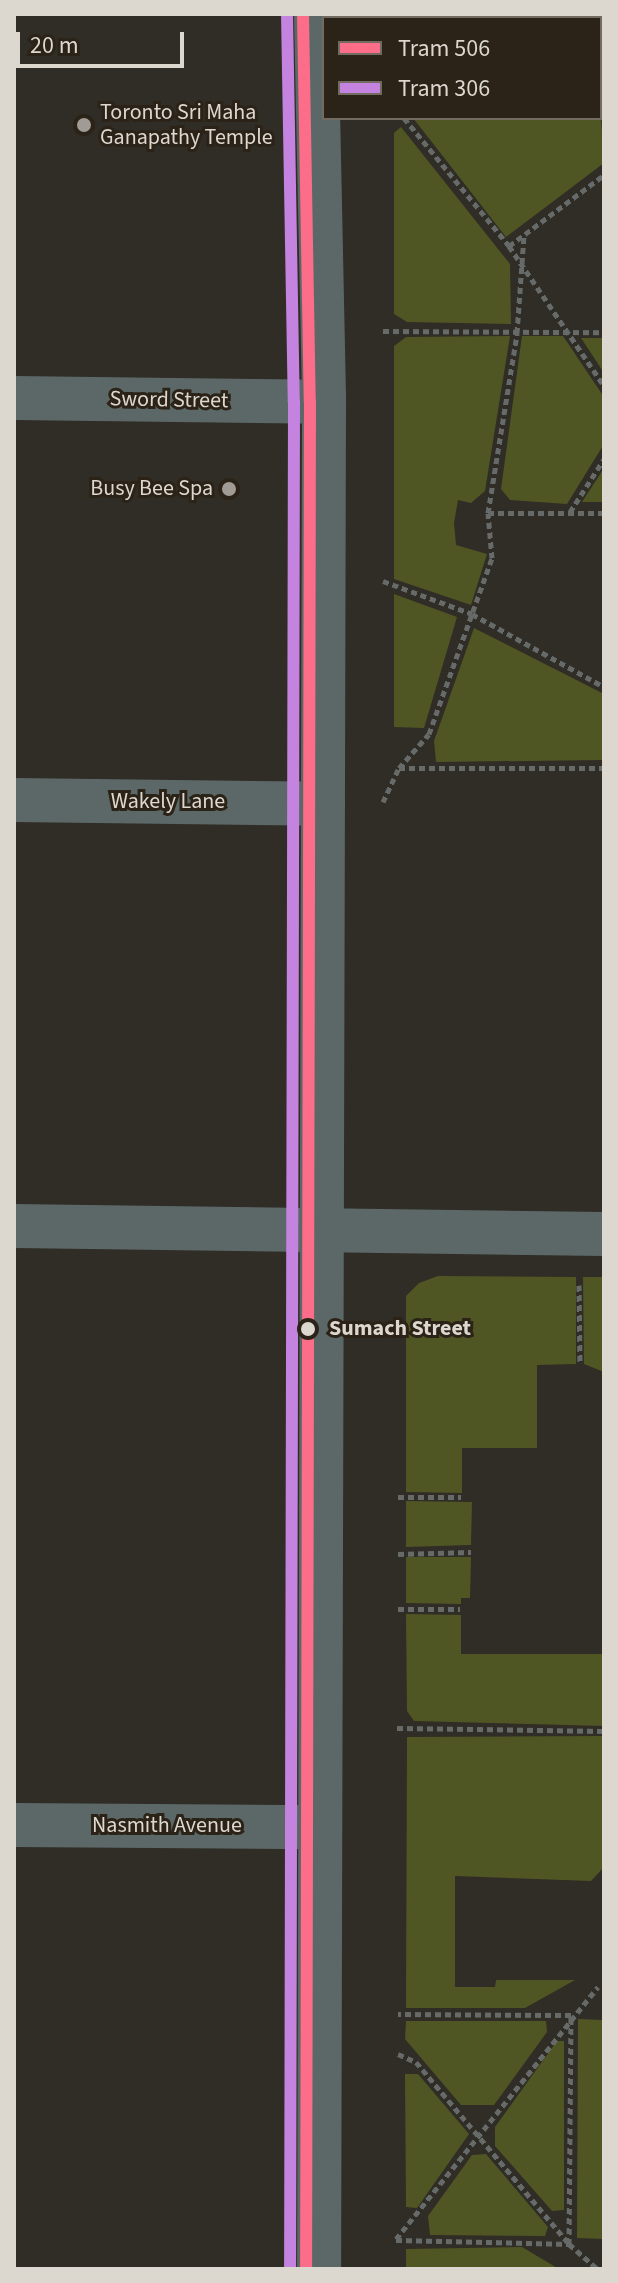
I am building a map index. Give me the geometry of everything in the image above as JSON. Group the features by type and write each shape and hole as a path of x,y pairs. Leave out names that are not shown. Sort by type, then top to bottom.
{"main road":[{"path":"316,14 324,402 319,2269"}],"street":[{"name":"Sword Street","path":"14,398 324,402"},
{"name":"Wakely Lane","path":"14,800 323,804"},
{"path":"14,1226 604,1234"},
{"name":"Nasmith Avenue","path":"14,1825 320,1827"}],"path":[{"path":"406,120 509,246 604,386"},
{"path":"509,246 604,175"},
{"path":"383,802 399,768 429,734 492,558 488,513 517,333 524,235"},
{"path":"383,331 604,332"},
{"path":"569,513 604,459"},
{"path":"488,513 604,513"},
{"path":"383,581 472,614 604,687"},
{"path":"399,768 604,768"},
{"path":"579,1270 580,1364"},
{"path":"398,1497 461,1497"},
{"path":"398,1554 471,1552"},
{"path":"398,1609 460,1609"},
{"path":"397,1728 604,1731"},
{"path":"569,2244 396,2240 571,2015 598,1987"},
{"path":"398,2014 571,2015"},
{"path":"569,2244 571,2015"},
{"path":"398,2054 416,2062 569,2244 597,2268"}],"green space":[{"path":"415,120 601,120 604,163 506,237"},
{"path":"401,127 510,264 511,324 407,322 394,314 394,133"},
{"path":"510,336 485,491 471,503 458,500 454,523 456,545 487,554 471,605 394,579 394,346 406,337"},
{"path":"522,336 563,336 604,397 604,444 567,504 510,500 501,489"},
{"path":"581,338 604,338 604,373"},
{"path":"604,468 604,502 582,502"},
{"path":"394,594 457,617 424,728 394,727"},
{"path":"474,628 604,694 604,760 436,762 434,741"},
{"path":"438,1276 576,1277 576,1364 537,1365 537,1448 462,1448 462,1493 406,1492 406,1296 419,1283"},
{"path":"583,1277 604,1277 604,1372 584,1364"},
{"path":"406,1501 472,1502 471,1545 406,1547"},
{"path":"406,1557 471,1557 470,1598 461,1598 461,1604 406,1603"},
{"path":"406,1614 461,1615 461,1654 604,1654 604,1726 414,1721 407,1711"},
{"path":"604,1736 604,1867 591,1881 455,1876 455,1987 495,1987 496,1980 575,1980 525,2008 406,2008 407,1737"},
{"path":"578,2019 604,2020 603,2239 577,2238"},
{"path":"406,2021 546,2021 547,2032 494,2105 461,2105 405,2039"},
{"path":"557,2041 564,2041 564,2210 552,2211 495,2146 495,2127"},
{"path":"405,2074 418,2074 469,2134 417,2208 406,2207"},
{"path":"486,2154 548,2227 545,2236 430,2235 428,2216 472,2155"},
{"path":"522,2247 559,2269 406,2269 406,2249"}],"tram line":[{"name":"306","path":"287,14 294,402 290,2269"},
{"name":"506","path":"303,14 310,402 306,2269"}],"place":[{"name":"Toronto Sri Maha Ganapathy Temple","path":"84,125"},
{"name":"Busy Bee Spa","path":"229,489"},
{"name":"Sumach Street","path":"308,1329"}]}
